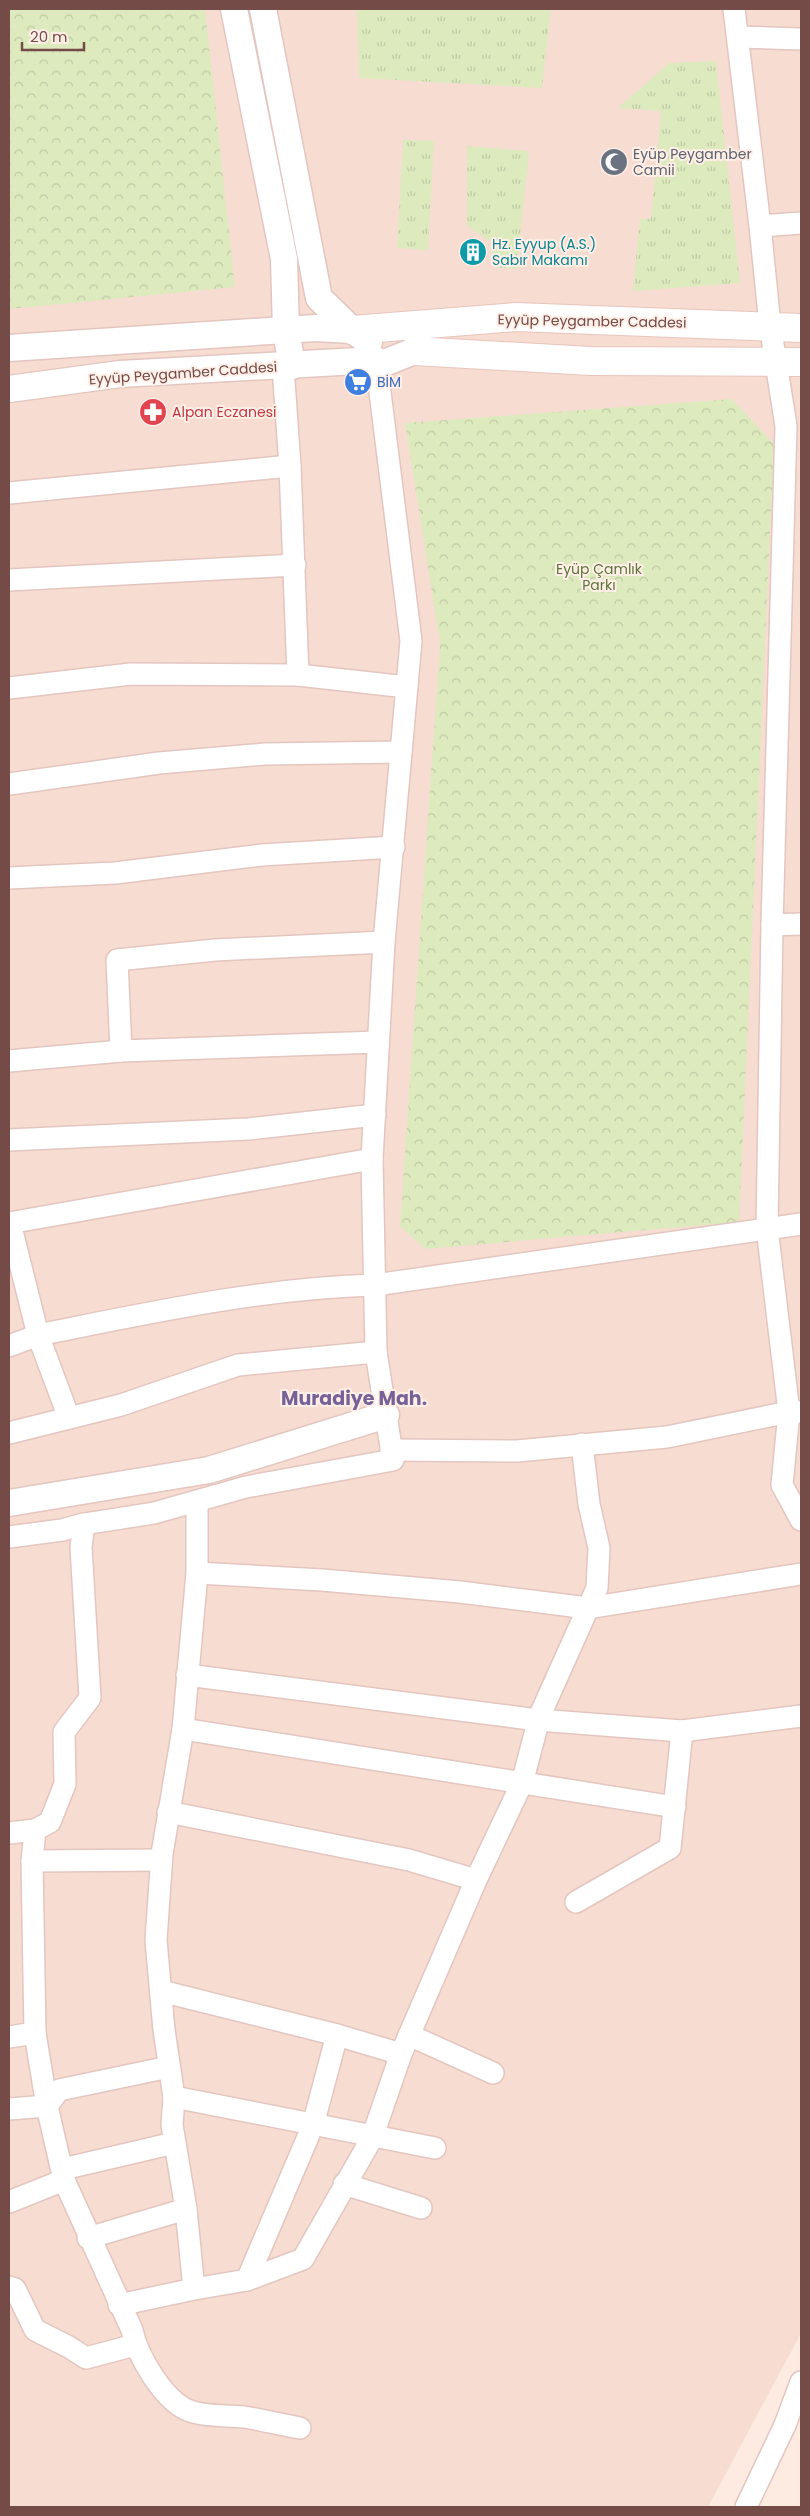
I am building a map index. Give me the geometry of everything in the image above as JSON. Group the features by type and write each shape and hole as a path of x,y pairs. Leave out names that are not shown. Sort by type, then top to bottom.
{"main road":[{"name":"Eyyüp Peygamber Caddesi","path":"352,330 516,317 770,325 801,328"},
{"name":"Eyyüp Peygamber Caddesi","path":"414,351 590,361 789,361"}],"street":[{"path":"234,9 284,259 298,675"},
{"path":"262,9 319,298 352,330"},
{"path":"734,9 770,325 789,361 772,925 767,1228 795,1412 782,1485 801,1520"},
{"path":"738,36 801,39"},
{"path":"760,226 801,223"},
{"name":"Eyyüp Peygamber Caddesi","path":"9,348 314,328 352,330 378,347 414,351"},
{"name":"Eyyüp Peygamber Caddesi","path":"9,389 120,374 376,360 382,364 414,351"},
{"path":"9,1537 62,1530 84,1524 154,1513 246,1487 393,1460 376,1352 372,1159 384,942 411,641 376,360"},
{"path":"9,492 290,466"},
{"path":"9,580 295,565"},
{"path":"9,688 132,674 298,675 407,686"},
{"path":"9,784 159,763 255,755 401,752"},
{"path":"9,878 115,873 262,855 394,847"},
{"path":"772,925 801,924"},
{"path":"121,1051 117,960 215,950 384,942"},
{"path":"9,1062 121,1051 378,1042"},
{"path":"9,1140 248,1129 375,1115"},
{"path":"69,1418 38,1335 10,1223 372,1159"},
{"path":"9,1346 38,1335 225,1300 332,1286 375,1285 801,1224"},
{"path":"9,1433 121,1405 238,1365 376,1352"},
{"path":"391,1450 517,1452 667,1437 795,1412"},
{"path":"9,1503 208,1470 386,1415"},
{"path":"119,2305 246,2280 303,2259 344,2184 372,2138 405,2044 476,1880 522,1783 538,1720 597,1588 599,1548 589,1504 582,1444"},
{"path":"194,2289 186,2209 174,2142 174,2097 156,1940 161,1860 183,1729 197,1572 197,1501"},
{"path":"9,1833 35,1830 50,1822 65,1784 64,1732 90,1698 81,1546 84,1524"},
{"path":"197,1572 322,1580 460,1592 588,1608 801,1574"},
{"path":"187,1675 538,1720 682,1731 801,1716"},
{"path":"183,1729 675,1807"},
{"path":"576,1902 670,1848 682,1731"},
{"path":"168,1812 408,1860 476,1880"},
{"path":"35,1830 32,1861 35,2033 48,2106 64,2175 88,2238 132,2330 134,2345 156,2381 181,2407 191,2412 246,2418 300,2428"},
{"path":"32,1861 161,1860"},
{"path":"161,1991 337,2035 405,2044 494,2073"},
{"path":"9,2037 35,2033"},
{"path":"246,2280 313,2125 337,2035"},
{"path":"48,2106 59,2090 169,2066"},
{"path":"174,2097 372,2138 435,2148"},
{"path":"9,2109 48,2106"},
{"path":"9,2202 64,2175 174,2142"},
{"path":"344,2184 421,2208"},
{"path":"88,2238 186,2209"},
{"path":"9,2287 15,2289 35,2330 86,2358 134,2345"},
{"path":"746,2507 785,2425 801,2382"}],"shaded area":[{"path":"9,9 801,9 801,2333 708,2507 9,2507"}],"green space":[{"path":"9,9 205,9 235,287 9,309"},
{"path":"357,9 551,9 542,88 359,78"},
{"path":"716,61 740,283 633,291 640,219 651,219 661,111 618,108 669,63"},
{"path":"403,140 434,141 428,250 397,248"},
{"path":"467,146 529,151 517,269 493,267 491,242 467,226"},
{"name":"Eyüp Çamlık Parkı","path":"732,399 774,444 739,1222 425,1249 400,1226 440,643 405,423"}],"place":[{"name":"Eyüp Peygamber Camii","path":"614,162"},
{"name":"Hz. Eyyup (A.S.) Sabır Makamı","path":"473,252"},
{"name":"BİM","path":"358,382"},
{"name":"Alpan Eczanesi","path":"153,412"}],"district":[{"name":"Muradiye Mah.","path":"354,1398"}]}
